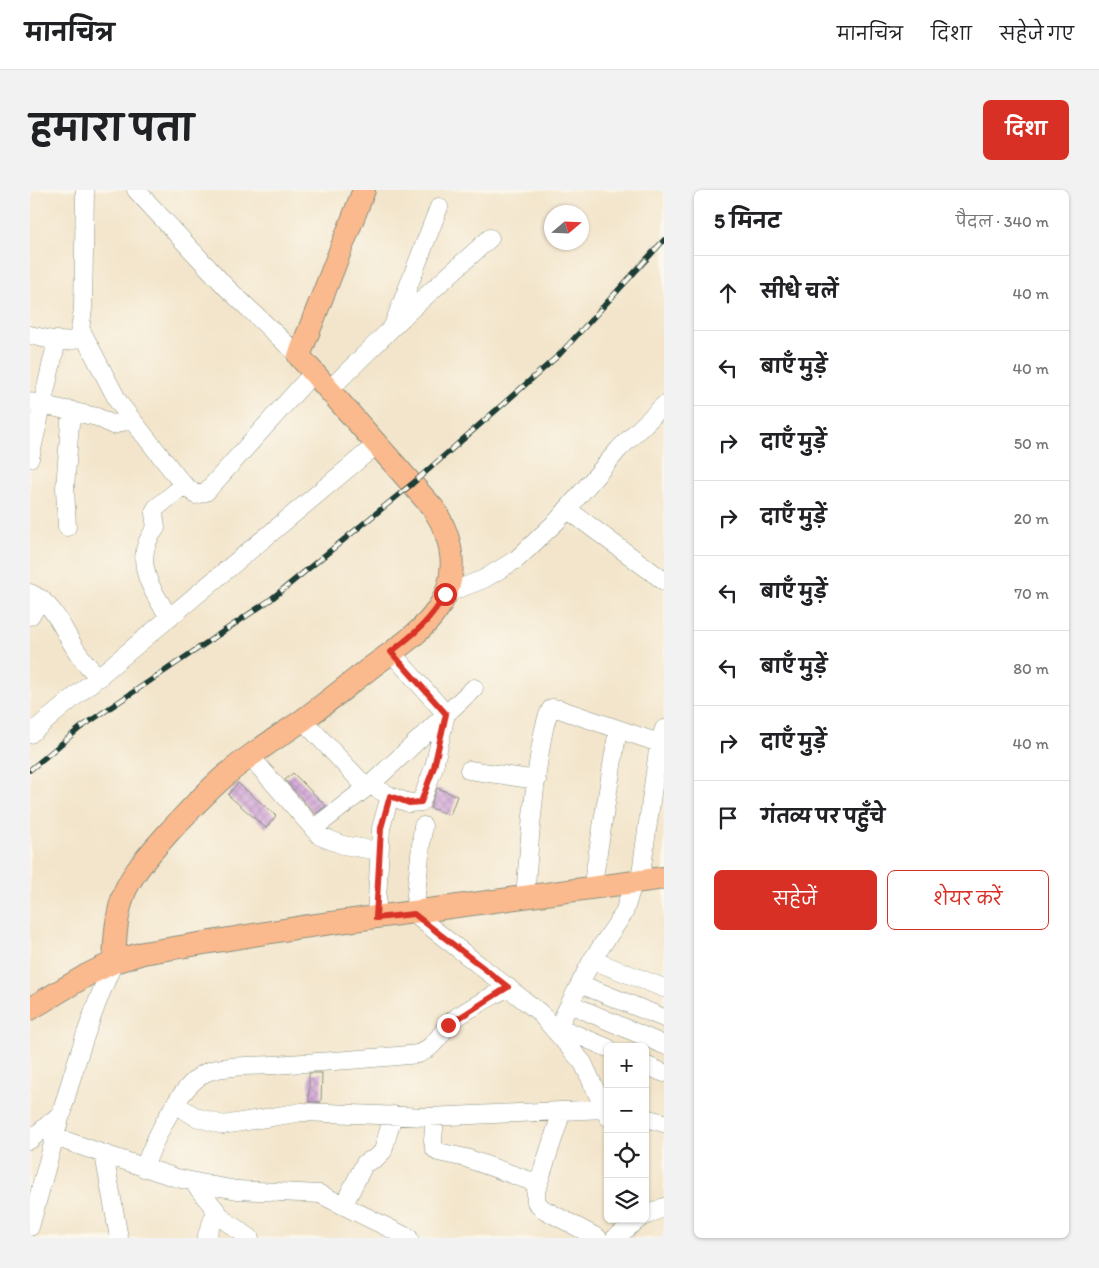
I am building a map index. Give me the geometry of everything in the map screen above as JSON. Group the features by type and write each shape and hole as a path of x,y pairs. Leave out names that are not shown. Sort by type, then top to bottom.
{"main road":[{"path":"114,962 118,914 125,891 137,871 194,806 250,756 303,720 425,624 437,610 445,594 451,574 452,560 451,544 444,525 428,502 306,365 364,190"},
{"path":"30,1009 49,996 114,962 143,953 664,878"}],"street":[{"path":"30,335 74,341 80,336 82,330 85,190"},
{"path":"82,330 107,382 131,419 184,485 196,495 206,492 306,365 226,287 136,190"},
{"path":"392,328 439,207"},
{"path":"329,390 392,328 490,238"},
{"path":"30,458 36,404 57,340"},
{"path":"36,404 97,417 113,425 131,419"},
{"path":"445,594 484,579 517,559 567,509 614,455 664,405"},
{"path":"67,527 65,488 71,410"},
{"path":"30,734 376,445"},
{"path":"170,618 147,578 145,546 147,539 156,528 154,513 156,508 184,485"},
{"path":"567,509 664,581"},
{"path":"30,616 36,596 54,613 78,654 99,678"},
{"path":"391,652 446,714"},
{"path":"313,829 369,786 474,688"},
{"path":"525,898 536,780 544,723 548,710 552,708 618,729 661,736 636,882 624,913 592,960 570,1004 553,1025"},
{"path":"303,720 369,786 409,803 421,802 434,767 446,714"},
{"path":"592,889 618,729"},
{"path":"250,756 313,829 329,841 380,851"},
{"path":"469,770 536,780"},
{"path":"376,918 381,828 390,796"},
{"path":"423,826 414,914 508,987 553,1025 583,1063 604,1109"},
{"path":"592,960 664,988"},
{"path":"30,1228 55,1137 100,994 114,962"},
{"path":"580,984 664,1018"},
{"path":"144,1168 155,1137 175,1104 197,1079 212,1070 396,1056 424,1052 431,1048 448,1025 457,1017 508,987"},
{"path":"570,1004 664,1045"},
{"path":"553,1025 604,1046"},
{"path":"649,1067 664,1073"},
{"path":"175,1104 196,1117 223,1124 302,1112 435,1117 562,1111 604,1113"},
{"path":"562,1111 535,1197 538,1206 598,1238"},
{"path":"30,1140 63,1112"},
{"path":"344,1204 365,1163 376,1158 383,1151 393,1115"},
{"path":"435,1117 433,1140 434,1148 438,1152 466,1158 538,1184"},
{"path":"649,1119 664,1123"},
{"path":"55,1137 144,1168 193,1182 237,1190 320,1194 344,1204 383,1232 409,1238"},
{"path":"104,1154 119,1238"},
{"path":"193,1182 224,1220 250,1238"},
{"path":"649,1214 664,1207"},
{"path":"206,1238 216,1211"},
{"path":"615,1238 634,1223"}],"building":[{"path":"293,773 326,806 315,814 285,780"},
{"path":"238,783 276,816 266,828 228,795"},
{"path":"437,788 457,796 450,815 430,808"},
{"path":"309,1073 322,1073 321,1102 309,1102"}],"railway":[{"path":"30,770 80,728 270,600 412,484 559,355 664,240"}],"route":[{"path":"445,594 437,610 425,624 391,652 446,714 434,767 421,802 409,803 390,796 381,828 376,918 414,914 508,987 457,1017 448,1025"}]}
